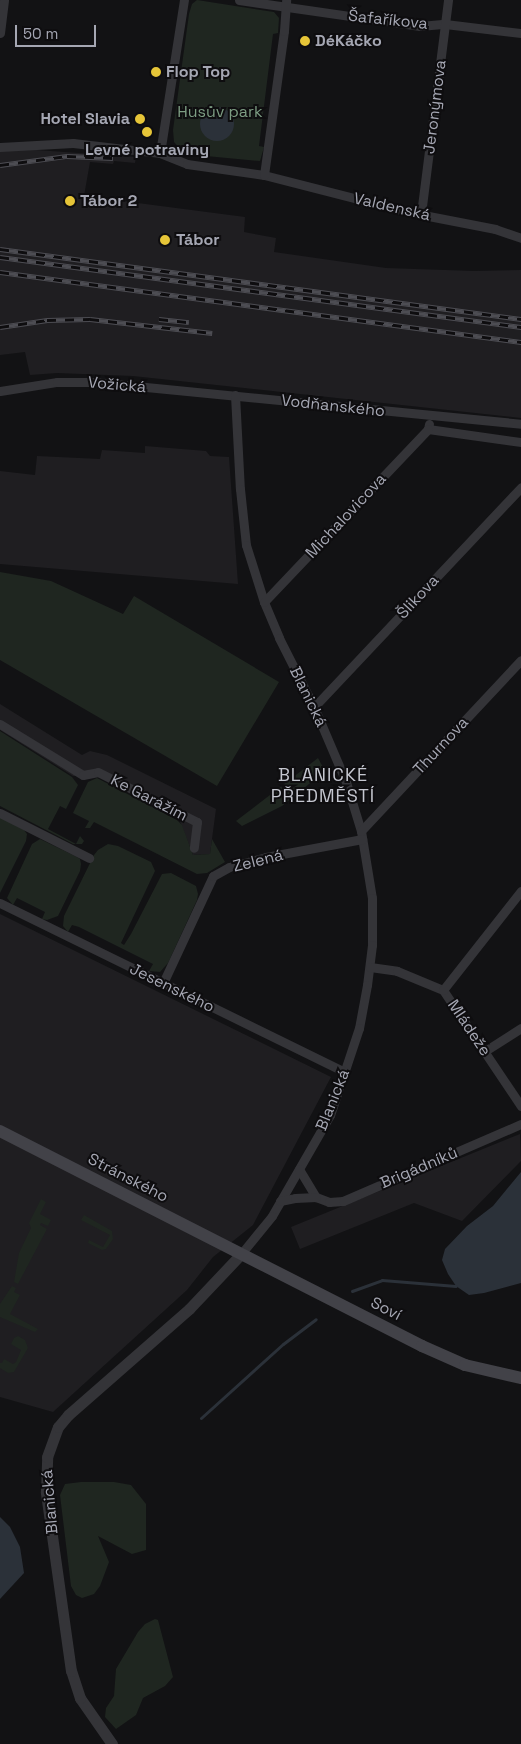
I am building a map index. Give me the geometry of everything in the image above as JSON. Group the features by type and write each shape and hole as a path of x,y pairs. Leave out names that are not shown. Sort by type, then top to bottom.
{"main road":[{"name":"Stránského","path":"0,1131 241,1254"},
{"name":"Soví","path":"241,1254 444,1357 490,1372 521,1378"}],"street":[{"path":"0,33 4,0"},
{"path":"160,153 184,0"},
{"name":"Šafaříkova","path":"239,0 286,4 420,26 445,24 521,33"},
{"name":"Jeronýmova","path":"421,214 448,0"},
{"path":"264,175 286,4"},
{"name":"Valdenská","path":"0,147 73,143 160,153 187,164 264,175 421,214 495,229 521,238"},
{"name":"Vožická","path":"0,391 57,382 95,382 235,395"},
{"name":"Vodňanského","path":"235,395 431,417 521,424"},
{"name":"Blanická","path":"112,1744 80,1698 71,1671 46,1492 47,1457 58,1427 68,1414 188,1309 241,1254 280,1202 330,1115 359,1028 370,967 372,898 362,835 346,782 314,707 279,638 264,602 246,544 240,489 235,395"},
{"path":"431,417 428,429 521,442"},
{"name":"Michalovicova","path":"264,602 428,429"},
{"name":"Šlikova","path":"314,707 521,486"},
{"name":"Thurnova","path":"362,835 521,660"},
{"name":"Ke Garážím","path":"0,724 83,775 98,772 197,822 194,848"},
{"path":"0,813 89,858"},
{"name":"Zelená","path":"163,983 213,876 229,867 362,835"},
{"path":"443,990 521,891"},
{"name":"Jesenského","path":"0,903 345,1072"},
{"name":"Mládeže","path":"370,967 397,971 443,990 521,1106"},
{"path":"485,1052 521,1028"},
{"name":"Brigádníků","path":"280,1202 295,1198 316,1197 329,1202 343,1201 521,1124"},
{"path":"299,1169 316,1197"}],"shaded area":[{"path":"217,107 224,108 229,112 233,117 233,131 229,136 224,140 217,141 210,140 205,136 201,131 200,124 201,117 205,112 210,108"},
{"path":"22,149 136,157 135,163 114,161 113,164 90,162 84,196 245,217 244,232 276,238 274,252 386,268 474,271 521,270 521,418 133,376 57,373 30,375 25,352 0,355 0,151"},
{"path":"145,446 206,451 210,456 229,457 238,584 0,564 0,471 35,475 37,456 100,459 102,450 145,453"},
{"path":"0,704 82,755 90,751 107,755 216,809 210,854 193,855 179,819 97,776 73,776 0,730"},
{"path":"0,914 331,1077 253,1225 213,1257 187,1290 53,1412 0,1397"},
{"path":"520,1134 521,1161 462,1221 414,1203 300,1249 291,1227"},
{"path":"521,1172 521,1283 469,1295 456,1286 448,1274 442,1260 445,1249 467,1226 493,1206"},
{"path":"0,1517 10,1527 20,1547 24,1573 0,1599"}],"green space":[{"name":"Husův park","path":"197,0 274,12 279,18 278,33 273,34 259,146 264,147 260,161 185,154 174,142 173,130 189,14 192,4"},
{"path":"0,572 51,581 123,614 134,596 279,682 217,786 0,660"},
{"path":"0,731 72,777 78,785 66,809 60,806 48,829 76,844 0,806"},
{"path":"318,758 325,771 282,806 242,826 236,821"},
{"path":"97,778 177,820 182,825 193,855 210,854 212,839 225,862 207,873 197,874 94,822 90,828 85,828 89,821 73,813 88,782"},
{"path":"0,817 24,830 27,834 26,841 0,893"},
{"path":"80,836 84,841 82,844 76,844"},
{"path":"40,839 80,859 81,864 80,871 58,916 47,920 42,919 45,912 17,898 13,905 7,898 32,844"},
{"path":"108,844 118,846 151,862 155,871 121,943 124,945 162,874 171,873 196,886 197,900 168,963 160,972 149,971 153,964 79,927 72,925 68,932 63,926 64,916 94,855"},
{"path":"41,1199 46,1202 40,1214 51,1220 48,1226 41,1223 40,1225 47,1229 18,1284 14,1282 19,1253 31,1228 29,1223"},
{"path":"84,1215 112,1231 113,1239 106,1249 102,1250 88,1243 89,1240 103,1247 110,1235 81,1220"},
{"path":"12,1286 16,1288 14,1292 20,1295 10,1314 38,1329 35,1332 0,1317 0,1304"},
{"path":"18,1336 25,1340 28,1348 14,1372 8,1373 0,1368 0,1363 4,1359 13,1364 16,1362 21,1350 11,1344 14,1338"},
{"path":"114,1482 131,1485 146,1504 146,1550 132,1554 98,1536 109,1562 100,1586 94,1594 82,1598 76,1595 71,1586 60,1495 65,1484"},
{"path":"155,1619 158,1620 173,1677 165,1686 143,1698 136,1715 116,1729 105,1717 106,1708 114,1696 116,1669 138,1632 145,1624"}],"waterway":[{"path":"352,1291 382,1280 456,1286"},
{"path":"201,1418 283,1344 316,1319"}],"railway":[{"path":"0,165 67,156 113,158"},
{"path":"0,249 521,319"},
{"path":"0,257 521,327"},
{"path":"0,272 521,342"},
{"path":"0,327 47,320 90,319 212,333"},
{"path":"159,319 189,322"}],"place":[{"name":"DéKáčko","path":"305,41"},
{"name":"Flop Top","path":"156,72"},
{"name":"Hotel Slavia","path":"140,119"},
{"name":"Levné potraviny","path":"147,132"},
{"name":"Tábor 2","path":"70,201"},
{"name":"Tábor","path":"165,240"}],"district":[{"name":"BLANICKÉ PŘEDMĚSTÍ","path":"323,786"}]}
